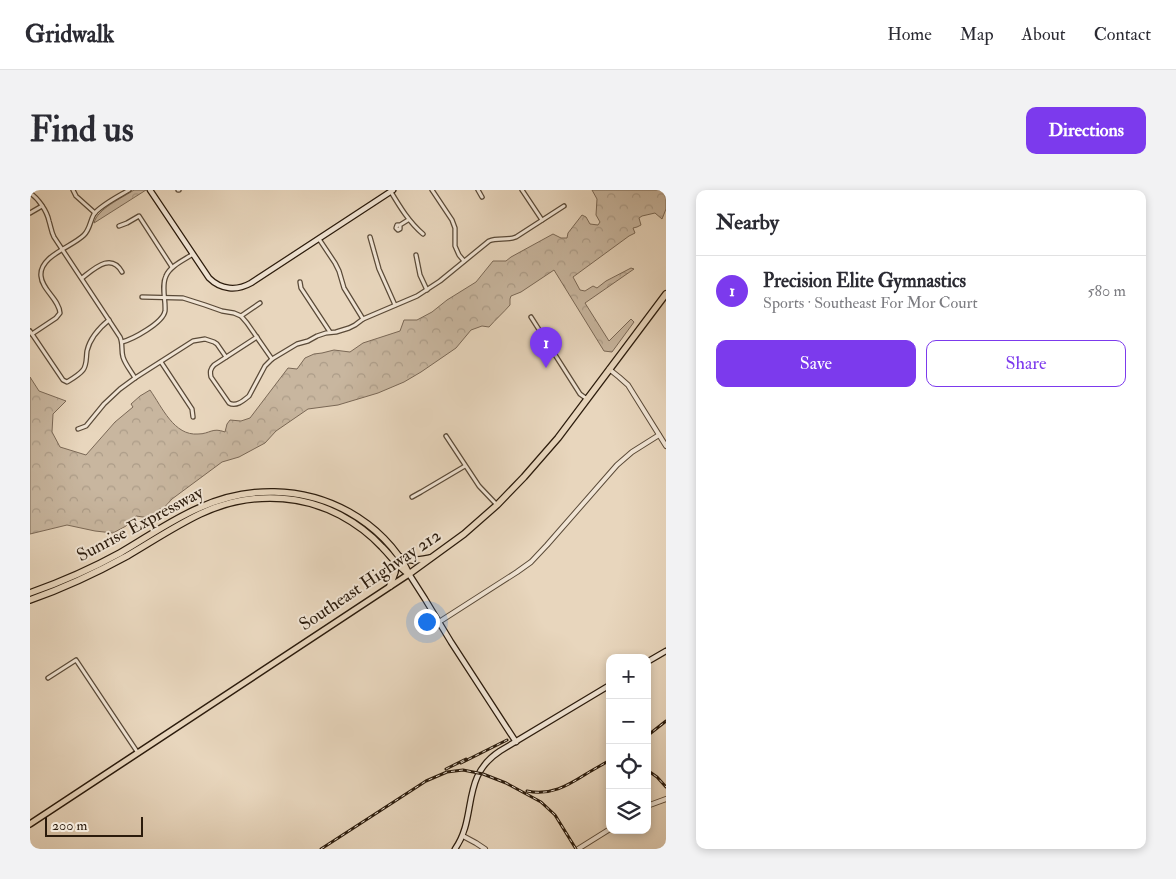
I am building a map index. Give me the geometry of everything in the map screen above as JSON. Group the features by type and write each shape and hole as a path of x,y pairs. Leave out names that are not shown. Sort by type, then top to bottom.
{"highway":[{"name":"Southeast Highway 212","path":"408,574 464,534 519,483 542,457 666,294"},
{"name":"Sunrise Expressway","path":"30,594 98,564 198,508 225,498 253,492 272,491 317,498 353,514 383,538 408,574"},
{"name":"Sunrise Expressway","path":"30,600 60,589 102,569 200,514 229,503 256,498 273,498 312,503 334,512 368,534 397,559"},
{"path":"390,586 397,559 414,561 432,557"}],"main road":[{"path":"150,190 209,278 216,284 234,289 248,285 392,191"},
{"path":"408,574 516,742"},
{"name":"Southeast Highway 212","path":"30,824 408,574"},
{"path":"651,660 666,651"},
{"path":"455,849 463,836 472,791 478,775 486,763 493,756 606,687"}],"street":[{"path":"73,190 76,196 95,213"},
{"path":"109,320 100,327 91,340 82,371 66,382 31,332 56,318 60,313 41,275 45,262 78,240 86,233 95,213 129,190"},
{"path":"432,190 452,220 455,228 456,250 464,261"},
{"path":"478,190 482,197"},
{"path":"522,190 542,220"},
{"path":"392,191 408,220 423,234"},
{"path":"30,193 36,198 48,216 52,232 62,250 120,336 124,360 135,378"},
{"path":"30,213 42,206"},
{"path":"256,337 210,369 211,377 229,403 234,405 249,396 265,366 272,359 297,344 330,332 349,328 363,319 417,296 440,281 489,241 498,238 512,239 564,206"},
{"path":"119,226 139,216 172,267"},
{"path":"400,225 408,220"},
{"path":"370,237 376,260 395,305"},
{"path":"319,239 335,263 344,288 363,319"},
{"path":"122,342 160,320 165,312 164,282 166,275 172,267 193,254"},
{"path":"416,255 420,276 427,290"},
{"path":"82,278 100,265 107,263 113,263 122,272"},
{"path":"300,282 301,288 330,332"},
{"path":"142,297 189,300 217,310 234,313 247,323 272,359"},
{"path":"240,316 260,303"},
{"path":"532,317 580,394 587,399"},
{"path":"78,429 86,426 112,396 135,378 193,341 200,339 214,342 226,357"},
{"path":"161,362 192,409 193,417"},
{"path":"609,370 628,386 666,446"},
{"path":"439,622 531,562 617,465 632,452 659,435"},
{"path":"446,436 479,486 497,505"},
{"path":"412,496 465,466"},
{"path":"48,678 76,660 138,753"},
{"path":"651,805 666,799"},
{"path":"578,849 606,832"},
{"path":"463,836 485,849"}],"green space":[{"path":"134,190 146,190 94,223 100,213"},
{"path":"592,190 666,190 666,209 662,219 655,213 642,216 639,218 641,225 633,228 635,233 573,277 580,290 585,291 593,286 597,288 631,268 634,269 585,303 609,341 631,319 634,322 612,352 604,351 554,270 521,292 511,296 510,305 489,327 482,326 471,330 456,348 421,372 404,382 378,393 338,405 308,409 276,431 265,443 239,457 222,462 150,518 136,516 126,526 113,533 67,525 30,534 30,377 39,391 66,401 53,414 52,432 60,447 86,455 115,422 133,407 131,404 150,390 164,412 182,430 198,434 214,430 225,432 230,420 241,421 250,418 288,368 297,369 305,358 334,350 350,352 363,343 400,331 404,320 417,320 476,282 493,261 506,261 553,234 561,238 567,238 568,233 582,215 586,217 590,224 598,225 600,222 596,215 597,199"}],"railway":[{"path":"651,733 666,721"},
{"path":"461,763 507,740"},
{"path":"446,769 466,759"},
{"path":"527,791 543,792 558,789 606,762"},
{"path":"321,849 426,781 447,772 463,770 483,774 506,783 541,802 555,815 576,849"},
{"path":"651,773 666,787"}],"place":[{"name":"Precision Elite Gymnastics","path":"546,368"}]}
